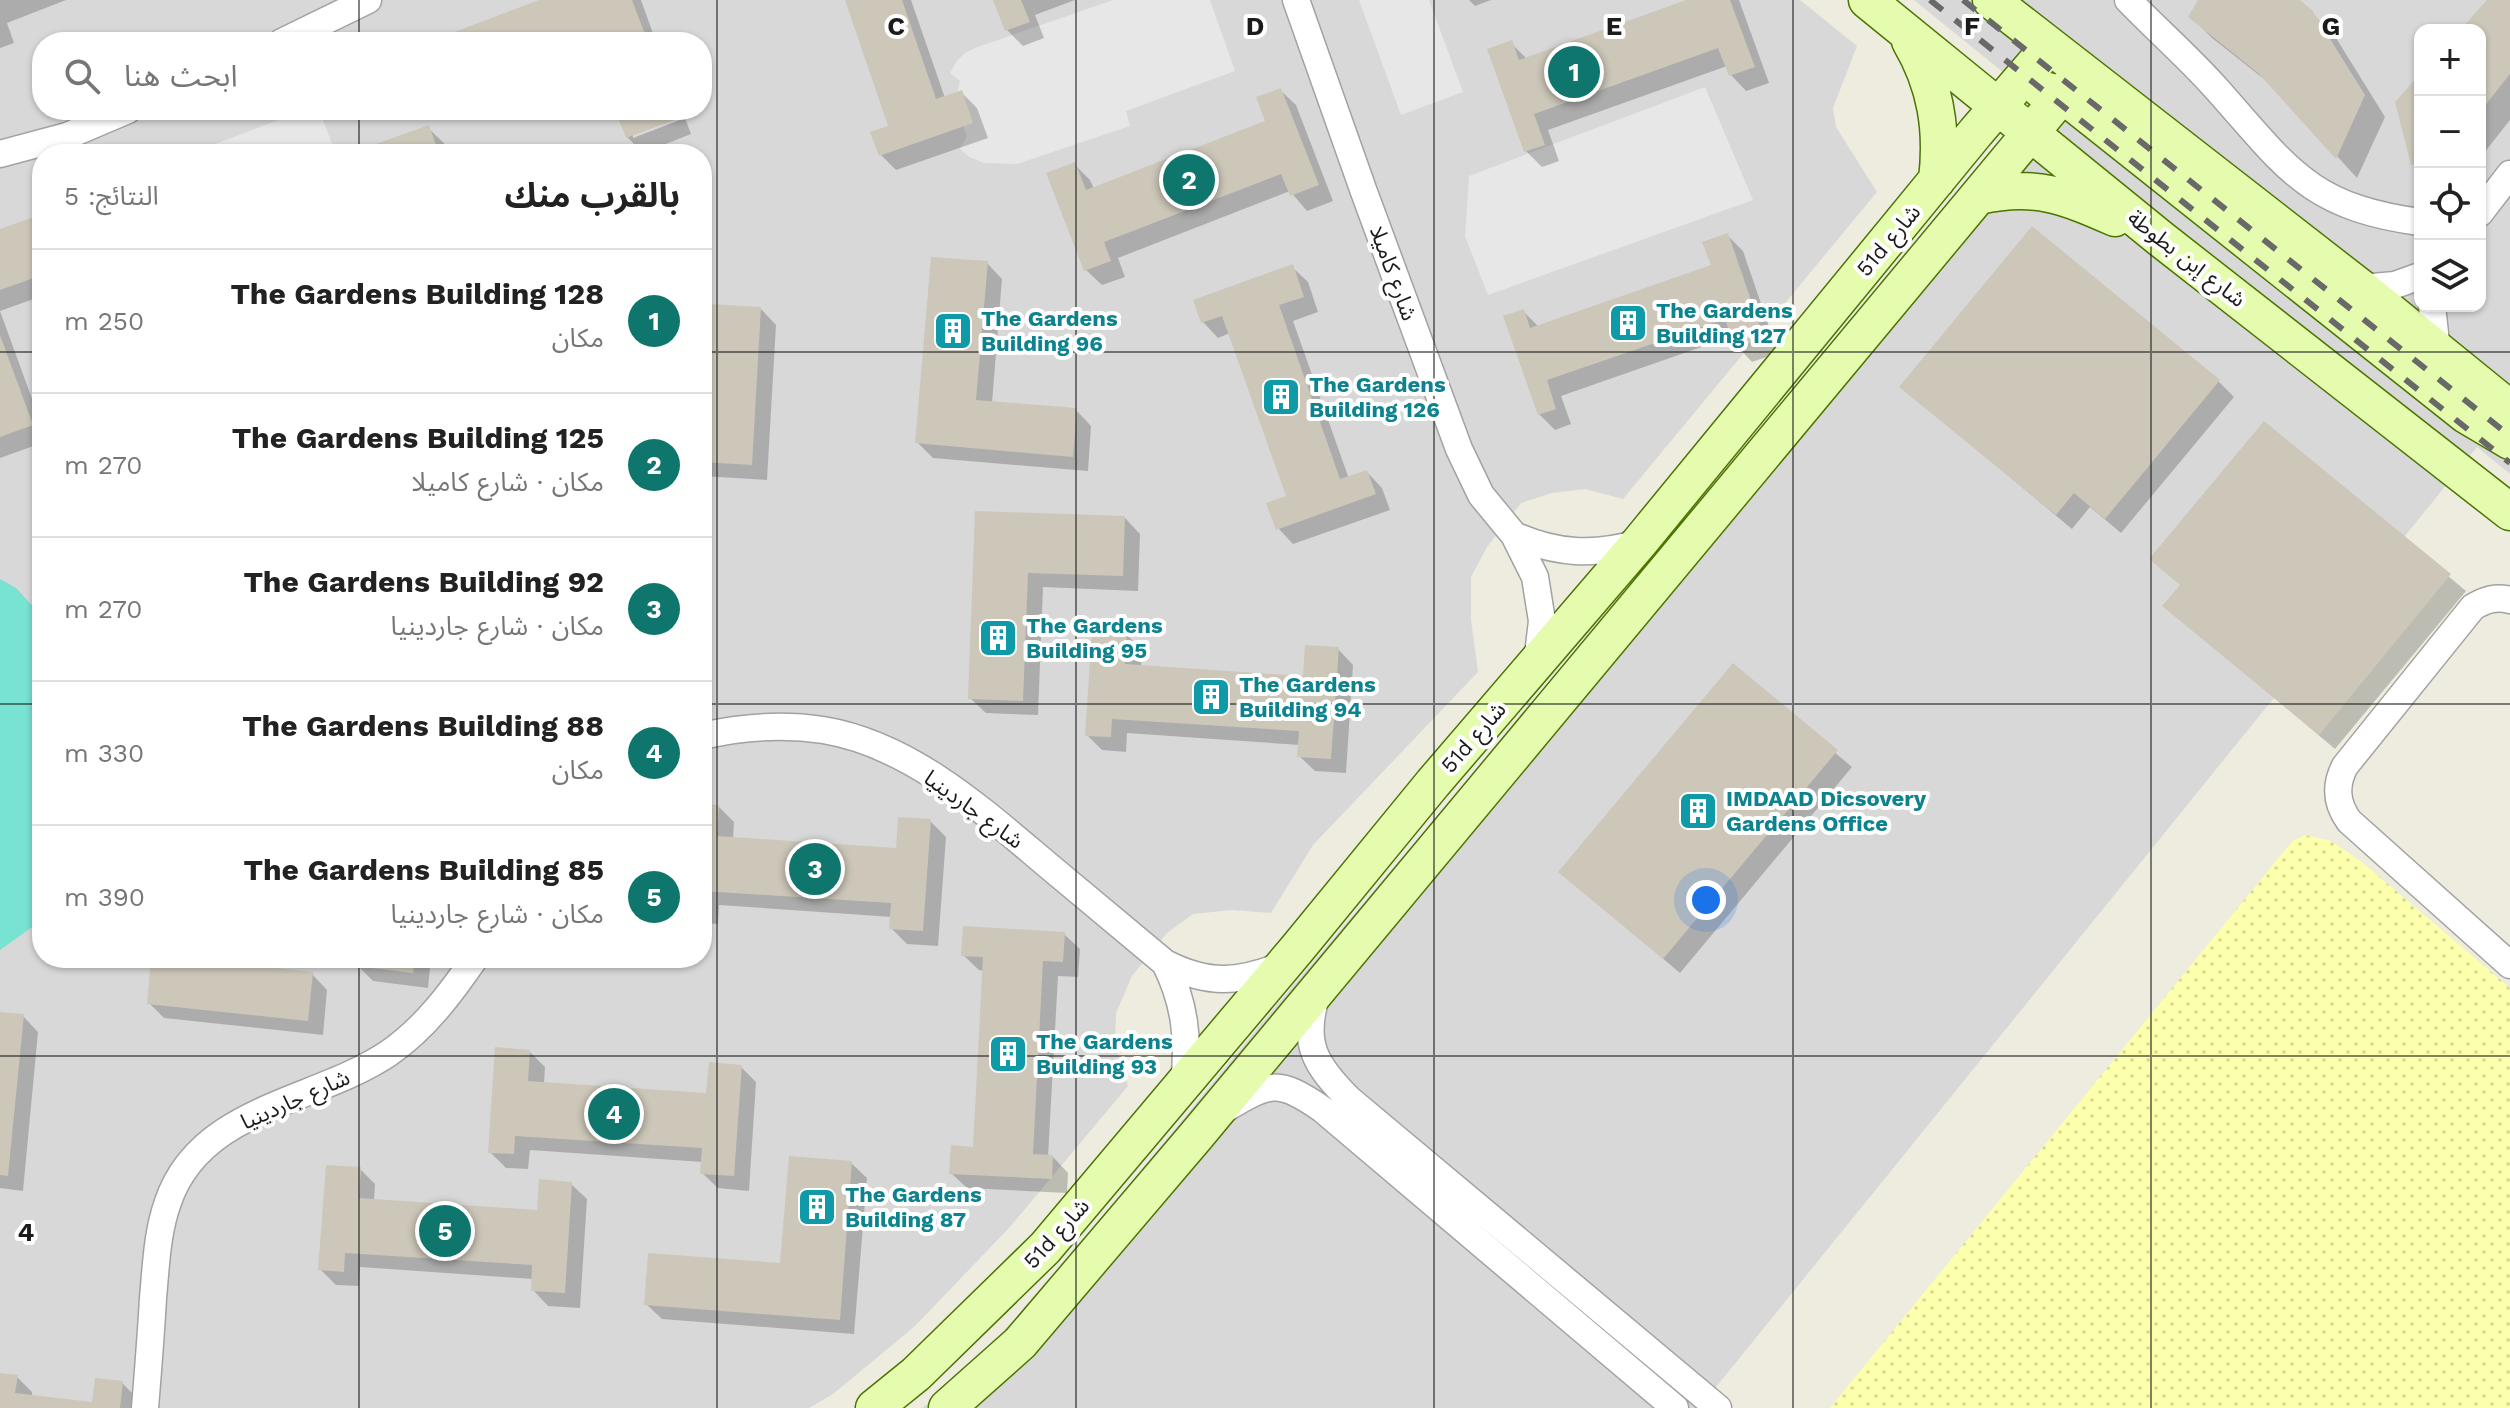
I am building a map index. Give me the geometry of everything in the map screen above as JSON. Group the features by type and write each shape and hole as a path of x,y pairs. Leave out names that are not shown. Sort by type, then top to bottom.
{"street":[{"path":"302,32 368,0"},
{"name":"شارع كاميلا","path":"1296,0 1459,449 1481,495 1526,555 1540,600 1541,642 1537,663"},
{"name":"شارع إبن بطوطة","path":"1867,0 1902,15 2009,94 2031,133 2161,239 2510,512"},
{"path":"1991,0 2050,46 2072,83 2466,415 2510,441"},
{"path":"2128,0 2203,74 2269,151 2308,185 2339,202 2372,214 2414,221"},
{"path":"1902,15 1935,101 1940,138 1937,180"},
{"name":"51d شارع","path":"874,1408 916,1374 1045,1248 1433,783 1639,543 2050,46"},
{"path":"2009,94 2009,98 2032,89 2053,91 2072,83"},
{"path":"2072,83 2361,288 2510,409"},
{"name":"51d شارع","path":"947,1408 1020,1343 1212,1117 2072,83"},
{"path":"37,144 67,136 105,120"},
{"path":"0,154 32,145"},
{"path":"2486,205 2510,174"},
{"path":"1979,196 2016,190 2053,193 2071,198 2161,239"},
{"path":"2361,288 2395,285 2414,278"},
{"path":"2433,312 2437,351"},
{"path":"1514,535 1559,551 1583,553 1639,543"},
{"path":"2510,600 2501,597 2485,600 2473,607 2340,775 2338,795 2349,821 2510,965"},
{"name":"شارع جاردينيا","path":"712,734 746,728 823,730 884,750 950,786 1165,963 1184,973 1223,980 1256,976 1283,965"},
{"name":"شارع جاردينيا","path":"1165,963 1181,1000 1185,1019 1187,1051 1184,1083"},
{"name":"شارع جاردينيا","path":"145,1408 158,1241 168,1200 186,1168 210,1140 248,1116 355,1072 390,1052 449,996 468,968"},
{"path":"1318,991 1310,1013 1309,1032 1313,1053 1325,1075 1361,1109 1718,1408"},
{"path":"1212,1117 1252,1093 1270,1087 1284,1087 1297,1092 1322,1109 1675,1408"}],"shaded area":[{"path":"0,0 1800,0 1857,46 1833,108 1836,127 1877,192 1623,499 1585,489 1552,493 1521,503 1487,547 1471,577 1471,620 1478,672 1313,845 1271,913 1232,910 1193,914 1167,933 1132,976 1116,1013 1115,1043 1128,1086 1009,1228 914,1327 833,1394 809,1408 0,1408"},
{"path":"1113,0 1210,0 1235,71 1126,111 1130,126 1017,164 984,163 960,149 967,136 955,103 960,81 950,73 965,53"},
{"path":"1359,0 1429,0 1463,92 1401,115"},
{"path":"1914,0 2510,0 2510,474 2477,447 1699,1408 922,1408 950,1387 1046,1286 1272,1011 1750,447 2035,98"},
{"path":"1705,87 1753,200 1488,295 1465,236 1469,176"},
{"path":"278,120 323,120 332,144 215,144"},
{"path":"0,579 16,588 32,605 32,927 0,950"}],"sand":[{"path":"2305,835 2331,841 2362,862 2510,988 2510,1408 1830,1408 2280,856 2293,841"}],"building":[{"path":"539,0 632,0 644,32 454,32"},
{"path":"845,0 902,0 936,99 962,90 973,123 879,156 870,132 888,126"},
{"path":"993,0 1021,0 1030,22 1005,31"},
{"path":"1686,0 1730,0 1755,67 1729,76 1718,48 1534,114 1545,145 1524,152 1487,49 1512,40 1519,60"},
{"path":"2198,0 2300,0 2312,10 2365,95 2336,159 2258,73 2188,17"},
{"path":"2487,0 2510,0 2510,74 2486,104 2486,24 2465,24"},
{"path":"2414,81 2414,164 2411,165 2395,102"},
{"path":"1281,88 1319,185 1290,196 1281,174 1104,242 1111,261 1084,271 1046,173 1075,162 1086,190 1265,121 1256,97"},
{"path":"619,120 674,120 626,138"},
{"path":"429,125 436,144 376,144"},
{"path":"32,218 32,279 0,290 0,229"},
{"path":"2032,226 2220,380 2105,519 2074,493 2056,515 1899,387"},
{"name":"The Gardens Building 127","path":"1728,233 1764,338 1735,348 1725,319 1547,380 1556,409 1538,415 1503,316 1524,309 1530,328 1711,265 1702,242"},
{"name":"The Gardens Building 96","path":"931,257 988,261 976,400 1077,408 1073,457 915,443"},
{"name":"The Gardens Building 126","path":"1293,264 1304,297 1279,305 1340,479 1367,470 1376,494 1276,530 1266,503 1286,496 1222,316 1201,323 1193,300"},
{"path":"712,304 761,307 752,465 712,463"},
{"path":"0,335 32,425 0,437"},
{"path":"2264,421 2451,574 2319,735 2162,606 2180,585 2149,559"},
{"name":"The Gardens Building 95","path":"975,511 1125,516 1123,576 1028,573 1023,701 968,699"},
{"name":"The Gardens Building 94","path":"1092,630 1127,633 1125,664 1303,676 1305,645 1339,647 1331,759 1297,757 1299,731 1112,719 1111,737 1085,736"},
{"name":"IMDAAD Dicsovery Gardens Office","path":"1733,663 1838,750 1663,959 1558,872"},
{"path":"712,805 719,805 717,836 896,848 898,817 931,819 923,931 889,929 891,903 712,892"},
{"name":"The Gardens Building 93","path":"963,926 1065,932 1063,962 1043,961 1033,1154 1053,1155 1052,1179 949,1174 951,1145 973,1147 983,957 961,956"},
{"path":"150,968 275,968 313,972 308,1021 147,1004"},
{"path":"372,968 414,968 413,973"},
{"path":"0,1012 24,1014 8,1176 0,1175"},
{"path":"495,1047 530,1050 528,1081 706,1093 709,1062 742,1065 734,1176 700,1174 702,1148 515,1136 514,1154 488,1153"},
{"name":"The Gardens Building 87","path":"789,1156 852,1161 840,1320 644,1305 648,1253 780,1263"},
{"path":"326,1165 361,1167 359,1198 537,1210 539,1179 572,1182 565,1293 531,1291 532,1265 345,1253 344,1272 318,1270"},
{"path":"0,1373 18,1375 15,1393 92,1402 95,1378 123,1381 120,1408 0,1408"}],"railway":[{"path":"1930,0 2510,463"},
{"path":"1963,0 2510,436"}],"place":[{"name":"The Gardens Building 128","path":"1574,72"},
{"name":"The Gardens Building 125","path":"1189,180"},
{"name":"The Gardens Building 127","path":"1628,323"},
{"name":"The Gardens Building 96","path":"953,331"},
{"name":"The Gardens Building 126","path":"1281,397"},
{"name":"The Gardens Building 95","path":"998,638"},
{"name":"The Gardens Building 94","path":"1211,697"},
{"name":"IMDAAD Dicsovery Gardens Office","path":"1698,811"},
{"name":"The Gardens Building 92","path":"815,869"},
{"name":"The Gardens Building 93","path":"1008,1054"},
{"name":"The Gardens Building 88","path":"614,1114"},
{"name":"The Gardens Building 87","path":"817,1207"},
{"name":"The Gardens Building 85","path":"445,1231"}]}
